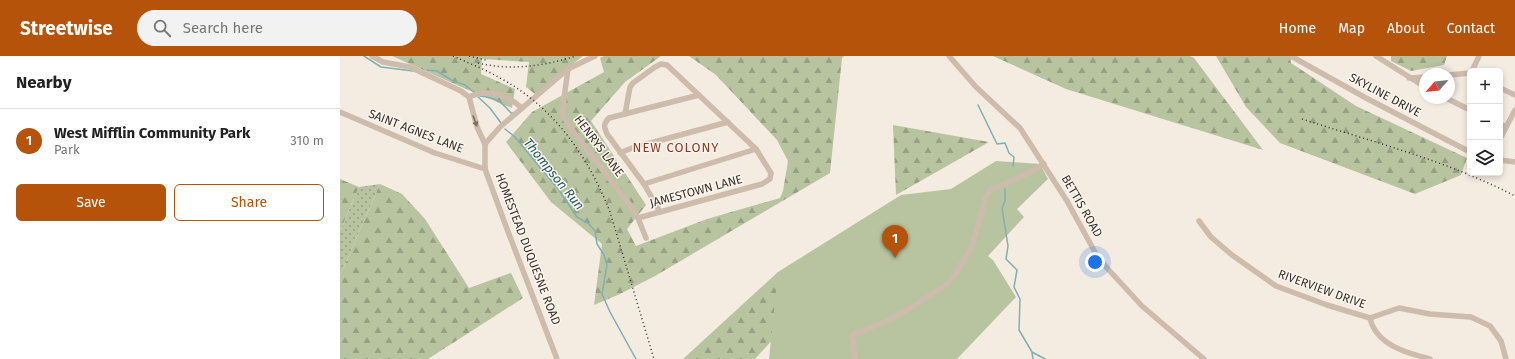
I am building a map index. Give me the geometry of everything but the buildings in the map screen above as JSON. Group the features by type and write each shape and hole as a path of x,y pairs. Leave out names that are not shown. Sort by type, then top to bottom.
{"street":[{"path":"372,56 383,62 410,67 461,91 473,95 489,92 502,95 515,102 522,108"},
{"path":"473,95 477,127 485,144 500,127 568,69 595,56"},
{"name":"BETTIS ROAD","path":"949,56 976,87 1020,128 1073,211 1096,254 1107,268 1142,306 1204,359"},
{"name":"SKYLINE DRIVE","path":"1291,56 1366,98 1467,150"},
{"path":"1376,56 1419,84"},
{"path":"1473,68 1479,56"},
{"path":"625,114 630,88 633,83 661,64 667,65 756,149 644,184"},
{"name":"HENRYS LANE","path":"568,69 562,113 569,126 632,208"},
{"path":"1455,75 1467,74"},
{"path":"1409,78 1419,77"},
{"path":"1503,89 1515,95"},
{"path":"660,212 644,184 607,134 604,128 605,122 609,118 700,95"},
{"path":"1455,102 1467,108"},
{"path":"1503,126 1515,110"},
{"name":"SAINT AGNES LANE","path":"340,112 435,153 485,169"},
{"path":"620,153 632,148 728,122"},
{"name":"HOMESTEAD DUQUESNE ROAD","path":"485,144 485,169 558,359"},
{"name":"JAMESTOWN LANE","path":"632,208 638,218 762,184 770,179 771,173 756,149"},
{"path":"1503,160 1515,162"},
{"path":"855,359 852,335 887,321 907,310 946,285 954,276 972,247 986,196 990,190 1024,175 1044,164"},
{"path":"638,218 646,238"},
{"name":"RIVERVIEW DRIVE","path":"1199,222 1202,228 1232,255 1276,286 1327,305 1370,318 1399,308 1430,314 1471,317 1490,326 1501,341 1506,359"},
{"path":"1370,318 1372,326 1382,339 1405,352 1430,359"}],"green space":[{"path":"392,56 583,56 535,94 526,87 529,62 482,59 481,74 515,89 512,108"},
{"path":"604,56 661,56 625,82 591,121 646,205 627,229 636,246 707,219 780,198 783,191 788,161 777,140 716,75 689,56 844,56 842,58 830,173 655,276 620,294 594,305 602,244 551,202 506,142 532,112 604,72 600,58"},
{"path":"993,56 1190,56 1194,58 1263,150 1066,89"},
{"path":"1216,56 1290,56 1291,63 1356,106 1467,158 1461,175 1415,194 1280,143 1246,107"},
{"path":"1391,56 1447,56 1444,65 1419,68 1419,70 1411,71 1391,61"},
{"path":"893,125 989,142 896,195"},
{"path":"996,161 1040,164 1048,179 1017,209 1024,217 988,256 993,260 1016,297 957,359 769,359 778,272 901,195 951,189"},
{"path":"340,179 359,187 340,231"},
{"path":"380,184 340,276 340,231 359,187"},
{"path":"380,184 402,194 425,219 469,288 511,273 523,298 428,359 340,359 340,276"},
{"path":"778,272 780,302 775,337 755,359 683,359"}],"waterway":[{"name":"Thompson Run","path":"364,56 381,67 413,71"},
{"name":"Thompson Run","path":"427,70 437,71 453,81 465,85 475,93"},
{"name":"Thompson Run","path":"477,96 490,108 501,123"},
{"path":"480,96 498,101 511,113 514,113"},
{"path":"978,105 997,144 1005,143 1009,153 1014,157 1013,166"},
{"name":"Thompson Run","path":"505,129 515,137 559,190 577,217 589,224 595,231 597,244 604,255 607,265 602,294 610,312 636,359"},
{"path":"1005,189 1005,201 1002,208 1008,246 1006,259 1017,270 1014,287 1020,299 1019,330 1032,352 1045,359"},
{"path":"1032,353 1033,359"}],"railway":[{"path":"453,56 500,78 537,103 553,118 580,153 601,191 610,212 654,359"},
{"path":"469,56 486,60"},
{"path":"478,63 503,67 515,67 540,65 576,56"},
{"path":"1302,119 1437,162 1463,172 1515,196"}],"place":[{"name":"West Mifflin Community Park","path":"895,258"}],"district":[{"name":"NEW COLONY","path":"676,147"}]}
